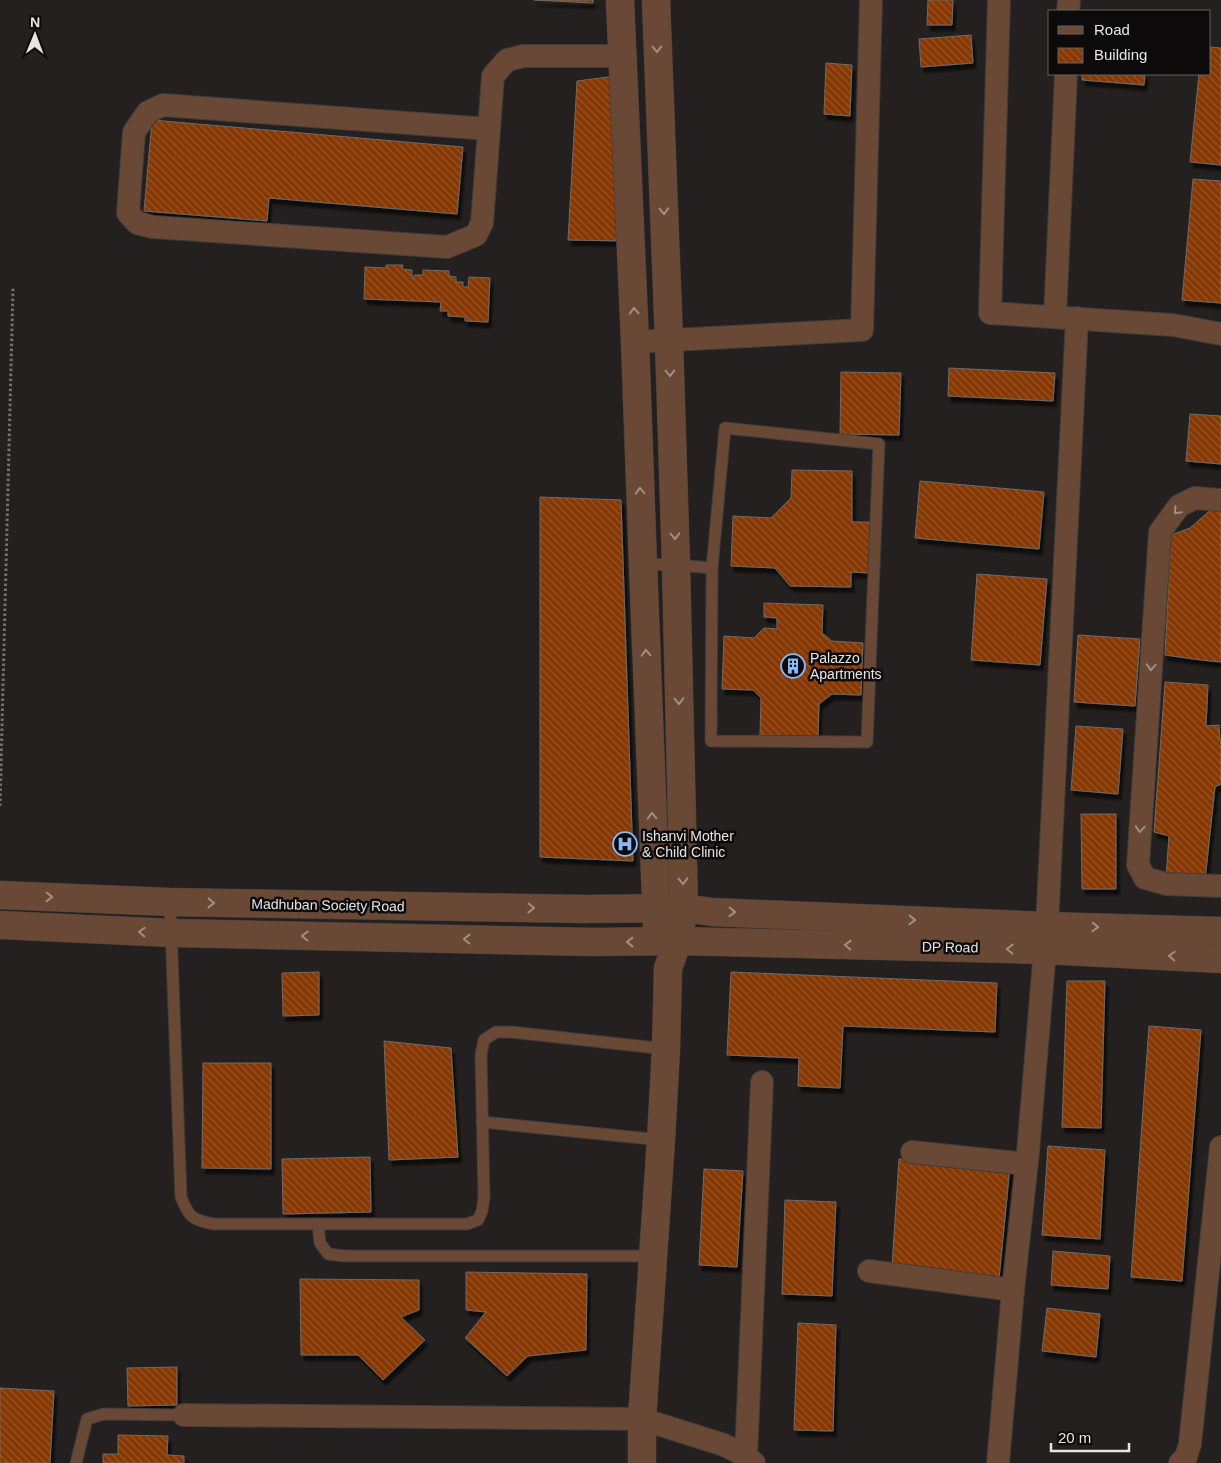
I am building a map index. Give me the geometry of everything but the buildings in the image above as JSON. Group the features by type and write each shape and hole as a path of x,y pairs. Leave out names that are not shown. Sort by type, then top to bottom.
{"street":[{"path":"620,0 656,908 668,942 666,1049 642,1419 642,1463"},
{"path":"656,0 676,565 684,908 668,942"},
{"path":"635,342 862,330 871,0"},
{"path":"999,0 990,313 1173,325 1221,334"},
{"path":"489,129 163,105 148,112 134,132 128,213 137,223 153,227 447,247 476,235 482,223 493,76 506,60 524,56 622,56"},
{"path":"1055,317 1066,75"},
{"path":"1008,1289 1008,1224 1019,1163 1028,1152 1046,938 1077,318"},
{"path":"1221,500 1195,498 1179,506 1160,532 1138,866 1145,878 1166,884 1221,886"},
{"name":"Madhuban Society Road","path":"0,895 170,902 585,909 684,908"},
{"name":"DP Road","path":"684,908 1046,938 1221,959"},
{"name":"DP Road","path":"0,924 172,933 668,942 1046,938 1221,931"},
{"path":"184,1414 642,1419 724,1445 750,1460 762,1082"},
{"path":"1180,1463 1186,1457 1190,1444 1221,1147"},
{"path":"912,1152 1019,1163"},
{"path":"998,1463 1008,1289 1019,1163"},
{"path":"868,1271 1008,1289"}],"lane":[{"path":"725,428 879,444 868,742 711,741 712,568 725,428"},
{"path":"643,564 712,568"},
{"path":"170,902 181,1197 187,1212 197,1220 213,1224 467,1224 478,1220 484,1198 481,1055 484,1040 496,1032 510,1032 666,1049"},
{"path":"482,1122 661,1140"},
{"path":"318,1224 320,1243 328,1254 345,1256 654,1256"},
{"path":"76,1463 87,1419 104,1414 184,1414"}],"path":[{"path":"0,806 13,288"}],"place":[{"name":"Palazzo Apartments","path":"793,666"},
{"name":"Ishanvi Mother & Child Clinic","path":"625,844"}]}
